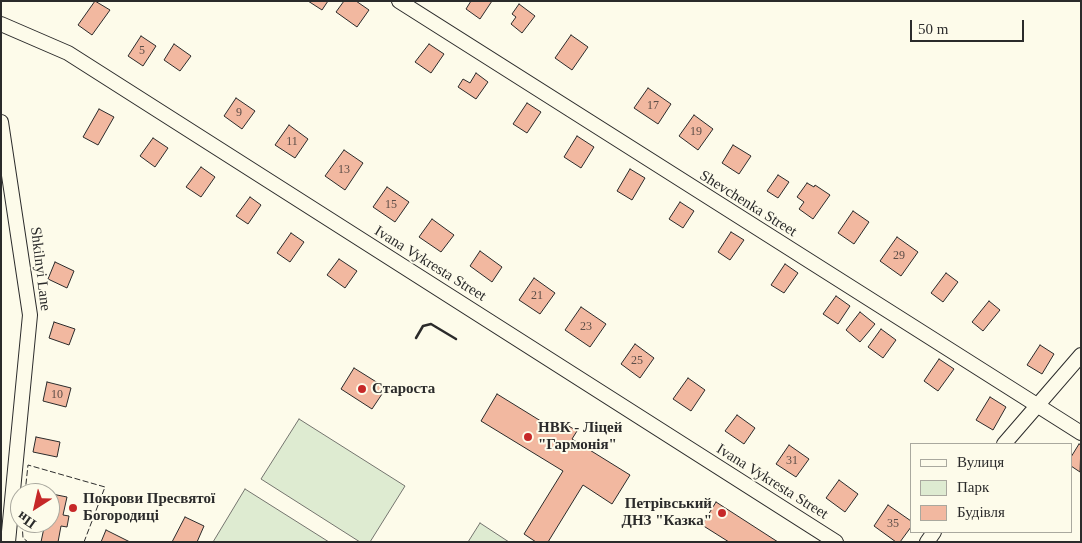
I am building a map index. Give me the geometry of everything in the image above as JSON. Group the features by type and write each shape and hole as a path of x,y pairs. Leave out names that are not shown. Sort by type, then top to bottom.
{"street":[{"name":"Shevchenka Street","path":"399,1 1081,433"},
{"name":"Ivana Vykresta Street","path":"1,24 68,53 836,542"},
{"name":"Shkilnyi Lane","path":"1,122 30,314 8,542"},
{"path":"1005,443 1081,355"}],"green space":[{"path":"299,419 405,486 370,542 360,542 261,479"},
{"path":"245,489 329,542 213,542"},
{"path":"480,523 509,542 468,542"}],"building":[{"path":"95,1 110,10 92,35 78,25"},
{"path":"308,1 328,1 322,10"},
{"path":"344,1 356,1 369,10 357,27 336,12"},
{"path":"471,1 492,1 480,19 466,9"},
{"path":"519,4 535,16 522,33 511,24 516,17 512,14"},
{"path":"571,35 588,47 572,70 555,58"},
{"path":"141,36 156,46 143,66 128,56"},
{"path":"174,44 191,56 180,71 164,60"},
{"path":"429,44 444,54 431,73 415,62"},
{"path":"476,73 488,82 476,99 458,87 463,79 470,83"},
{"path":"648,88 671,104 658,124 634,108"},
{"path":"236,98 255,111 242,129 224,116"},
{"path":"527,103 541,112 527,133 513,124"},
{"path":"99,109 114,117 98,145 83,137"},
{"path":"694,115 713,129 698,150 679,136"},
{"path":"289,125 308,139 295,158 275,145"},
{"path":"577,136 594,147 581,168 564,157"},
{"path":"153,138 168,148 155,167 140,156"},
{"path":"733,145 751,156 739,174 722,163"},
{"path":"344,150 363,163 345,190 325,176"},
{"path":"201,167 215,177 201,197 186,187"},
{"path":"630,169 645,178 632,200 617,191"},
{"path":"778,175 789,182 778,198 767,191"},
{"path":"807,183 814,187 815,185 830,195 813,219 799,209 804,202 797,197"},
{"path":"387,187 409,202 395,222 373,207"},
{"path":"250,197 261,205 248,224 236,216"},
{"path":"680,202 694,211 683,228 669,219"},
{"path":"853,211 869,222 854,244 838,233"},
{"path":"432,219 454,235 441,252 419,237"},
{"path":"731,232 744,240 730,260 718,252"},
{"path":"291,233 304,242 290,262 277,253"},
{"path":"897,237 918,252 901,276 880,261"},
{"path":"480,251 502,267 492,282 470,266"},
{"path":"339,259 357,271 345,288 327,275"},
{"path":"55,262 74,271 67,288 48,279"},
{"path":"785,264 798,273 784,293 771,285"},
{"path":"946,273 958,282 943,302 931,293"},
{"path":"534,278 555,293 540,314 519,300"},
{"path":"836,296 850,306 838,324 823,314"},
{"path":"989,301 1000,310 983,331 972,322"},
{"path":"581,307 606,324 590,347 565,330"},
{"path":"860,312 875,324 860,342 846,330"},
{"path":"54,322 75,329 69,345 49,338"},
{"path":"881,329 896,340 883,358 868,347"},
{"path":"635,344 654,358 640,378 621,364"},
{"path":"1040,345 1054,354 1042,374 1027,365"},
{"path":"939,359 954,369 938,391 924,381"},
{"path":"354,368 386,388 372,409 341,389"},
{"path":"688,378 705,390 691,411 673,399"},
{"path":"47,382 71,388 66,407 43,401"},
{"path":"497,394 557,431 562,422 577,431 572,439 630,475 612,504 583,485 548,542 536,542 524,534 563,471 481,421"},
{"path":"990,397 1006,407 993,430 976,420"},
{"path":"737,415 755,428 744,444 725,431"},
{"path":"36,437 60,442 57,457 33,452"},
{"path":"1079,444 1081,445 1080,472 1072,467 1072,455"},
{"path":"789,445 809,459 796,477 776,464"},
{"path":"839,480 858,494 845,512 826,498"},
{"path":"60,496 67,497 63,515 69,516 67,527 61,526 60,531"},
{"name":"Петрівський ДНЗ \"Казка\"","path":"716,502 778,542 729,542 702,525"},
{"path":"888,505 910,520 910,528 900,542 896,542 874,526"},
{"path":"185,517 204,526 197,542 172,542"},
{"path":"106,530 130,542 101,542"},
{"path":"43,533 60,533 58,542 41,542"}],"fence":[{"path":"26,483 28,465 105,487 84,542"},
{"path":"23,533 23,538 28,542"}],"wall":[{"path":"416,338 423,326 431,324 456,339"}],"place":[{"name":"Староста","path":"362,389"},
{"name":"НВК - Ліцей \"Гармонія\"","path":"528,437"},
{"name":"Покрови Пресвятої Богородиці","path":"73,508"},
{"name":"Петрівський ДНЗ \"Казка\"","path":"722,513"}]}
